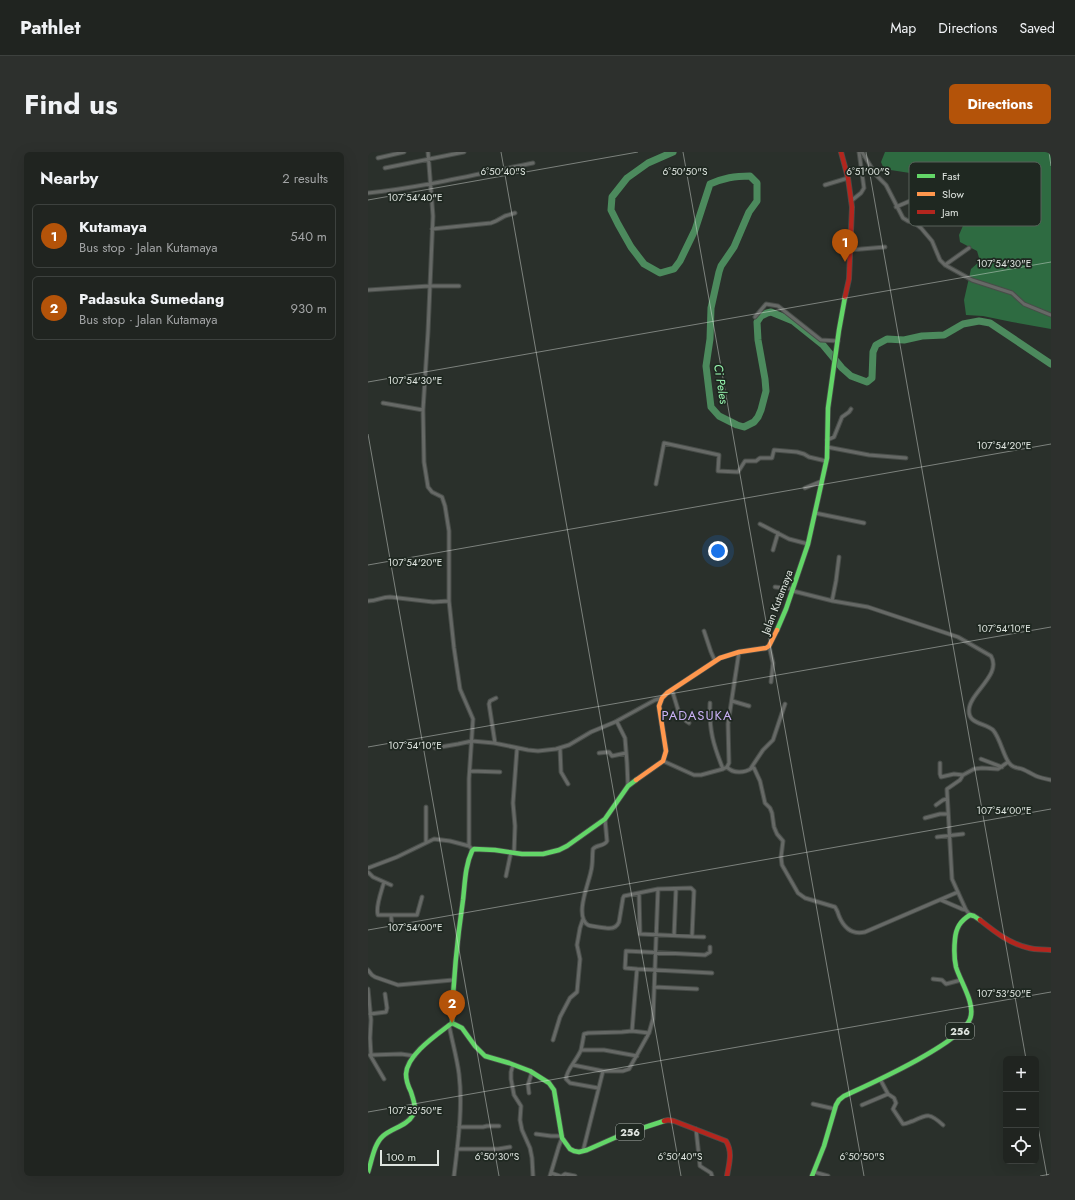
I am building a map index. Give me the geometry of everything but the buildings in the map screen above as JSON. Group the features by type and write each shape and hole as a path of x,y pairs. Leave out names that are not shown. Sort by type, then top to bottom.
{"main road":[{"name":"Jalan Kutamaya","path":"662,698 715,661 728,654 758,650 768,646 775,635 793,590 808,544 826,461 828,408 849,279 852,214 848,178 841,152"},
{"path":"368,1172 378,1143 381,1139 405,1123 414,1113 414,1102 406,1076 408,1066 415,1056 434,1036 450,1024 456,951 471,848 522,854 550,852 567,846 605,819 628,786 663,761 666,746 659,708 662,698"},
{"path":"970,915 974,916 996,932 1023,947 1051,950"},
{"name":"256","path":"813,1174 824,1146 835,1109 842,1098 914,1061 952,1038 967,1025 970,1018 971,1009 955,959 954,939 958,924 970,915"},
{"path":"450,1024 462,1028 475,1046 485,1056 513,1064 532,1072 547,1081 552,1087 562,1137 570,1149 574,1151 583,1151"},
{"name":"256","path":"583,1151 603,1144 621,1135 664,1121 674,1121 726,1141 729,1144 731,1149 726,1176"}],"street":[{"path":"378,158 403,152"},
{"path":"368,868 397,857 426,842 437,839 450,841 471,848 470,771 473,720 462,694 454,648 449,601 449,531 445,506 442,497 432,492 428,488 424,462 423,410 433,216 428,152"},
{"path":"385,168 464,152"},
{"path":"851,201 864,188 859,152"},
{"path":"862,152 876,175 886,185 902,218 909,221"},
{"path":"368,193 431,184 533,163"},
{"path":"825,185 848,178"},
{"path":"896,207 909,201"},
{"path":"432,229 491,222 515,213"},
{"path":"919,226 932,241 940,260 945,265 972,280 1012,293 1024,304 1051,314"},
{"path":"850,250 885,247"},
{"path":"945,265 969,248"},
{"path":"368,290 429,286 459,286"},
{"path":"755,317 766,304 778,306 821,340 838,341"},
{"path":"383,402 423,410"},
{"path":"827,440 834,437 842,417 851,409"},
{"path":"656,484 664,442 719,455 718,471 738,472 745,461 756,461 760,458 772,458 774,450 797,452 804,454 809,458 826,461"},
{"path":"827,447 869,455 906,458"},
{"path":"805,488 822,481"},
{"path":"815,513 864,523"},
{"path":"760,524 789,539 808,544"},
{"path":"773,550 778,533"},
{"path":"832,601 839,558"},
{"path":"774,586 832,601 868,607 958,637 991,656 993,665 990,676 969,706 969,712 972,720 993,731 998,737 1008,762 1014,767 1051,780"},
{"path":"368,601 377,601 388,597 433,602 449,601"},
{"path":"704,631 715,661"},
{"path":"768,646 773,663 771,682"},
{"path":"663,761 694,775 701,775 727,767 729,763 728,724 739,652"},
{"path":"672,690 679,713 684,715 686,721 689,722"},
{"path":"495,743 489,704 490,701 496,698"},
{"path":"435,748 472,741 495,743 517,749 538,751 560,748 569,745 591,732 617,722 655,700 662,698"},
{"path":"732,701 748,706"},
{"path":"710,703 711,731 714,746 723,769"},
{"path":"727,767 732,770 742,772 752,768 773,740 785,704"},
{"path":"617,722 624,738 628,786"},
{"path":"560,748 561,772 568,784"},
{"path":"506,876 513,852 515,826 513,803 517,749"},
{"path":"599,753 609,752 612,756 626,753"},
{"path":"982,759 1002,767"},
{"path":"970,915 966,910 952,879 947,789 960,780 963,775 977,768 996,769 1002,767 1008,762"},
{"path":"940,763 941,776 954,774 963,775"},
{"path":"752,768 754,768 760,781 764,792 765,802 771,811 774,827 777,834 783,841 781,861 796,890 802,897 835,907 843,923 849,929 858,933 865,932 958,892"},
{"path":"470,771 500,772"},
{"path":"936,805 947,799"},
{"path":"426,807 426,842"},
{"path":"925,818 940,814 948,814"},
{"path":"553,1040 560,1017 570,998 577,992 580,959 577,945 583,919 582,901 591,871 593,849 606,844 607,841 605,819"},
{"path":"937,837 963,834"},
{"path":"368,872 373,877 391,885"},
{"path":"384,882 377,913 379,915 417,915 422,897"},
{"path":"583,919 590,925 609,928 615,927 619,922 623,897 658,889 691,888 694,891 692,936"},
{"path":"573,1065 603,1071 626,1070 630,1067 637,1056 649,1033 652,1019 654,987 658,889"},
{"path":"674,936 676,889"},
{"path":"639,893 639,933 704,937"},
{"path":"941,900 966,910"},
{"path":"391,915 392,928"},
{"path":"710,947 710,952 705,955 626,951 625,968 712,973"},
{"path":"632,1031 637,969"},
{"path":"368,970 375,977 398,985 454,980"},
{"path":"933,979 942,980 946,984 961,980"},
{"path":"654,987 697,989"},
{"path":"368,989 370,1014 370,1055 384,1079"},
{"path":"370,1014 387,1011 385,994"},
{"path":"450,1024 459,1074 461,1105 454,1176"},
{"path":"598,1088 568,1083 566,1079 566,1074 581,1050 583,1036 585,1033 632,1031 649,1033"},
{"path":"581,1050 604,1050 637,1056"},
{"path":"370,1055 401,1054 415,1056"},
{"path":"513,1064 511,1079 514,1095 521,1106 520,1120 522,1130 530,1148 533,1176"},
{"path":"583,1151 603,1071"},
{"path":"529,1093 528,1085 532,1072"},
{"path":"880,1079 888,1094 896,1103 893,1109 904,1124 926,1115 935,1117 943,1125"},
{"path":"862,1105 888,1094"},
{"path":"813,1104 835,1109"},
{"path":"459,1127 499,1126"},
{"path":"696,1129 700,1166 711,1173 712,1176"},
{"path":"536,1134 562,1137 551,1174 575,1176"},
{"path":"457,1149 498,1149 510,1147"},
{"path":"813,1174 828,1176"}],"green space":[{"path":"885,152 1051,152 1051,329 983,316 966,315 964,300 971,269 980,261 977,251 960,242 959,235 963,226 1041,226 1041,162 909,162 909,173 884,169 881,162"}],"waterway":[{"name":"Ci Peles","path":"673,152 648,163 627,178 612,197 611,210 631,247 644,264 660,273 674,269 680,261 695,230 710,184 720,180 744,176 750,176 757,183 757,201 749,212 734,247 721,266 711,308 710,339 706,366 711,407 719,416 744,427 754,422 758,417 766,391 758,340 757,322 761,316 771,312 793,321 823,345 842,368 851,376 867,382 872,378 873,352 876,345 887,339 904,340 922,336 944,335 963,324 979,321 990,323 1051,364"}],"traffic: fast":[{"path":"777,630 786,609 808,544 827,458 828,408 845,297"},
{"path":"452,1023 454,977 459,931 467,869 472,851 474,849 522,854 543,854 559,850 605,819 628,786 636,780"},
{"path":"812,1176 824,1146 836,1105 839,1100 844,1096 893,1073 933,1051 963,1029 970,1019 971,1007 955,964 955,939 956,931 959,925 967,917 970,915 980,920"},
{"path":"368,1172 375,1148 380,1139 387,1133 407,1122 413,1115 415,1109 406,1076 412,1059 424,1045 452,1023 462,1028 475,1046 485,1056 530,1071 549,1083 554,1090 562,1138 570,1149 574,1151 579,1152 587,1150 621,1135 664,1121"}],"traffic: slow":[{"path":"636,780 663,761 666,751 659,706 662,698 667,693 720,658 739,652 766,648 769,646 777,630"}],"traffic: jam":[{"path":"841,152 848,178 852,207 849,279 845,297"},
{"path":"980,920 1015,944 1032,949 1051,950"},
{"path":"664,1121 674,1121 726,1141 730,1154 727,1176"}],"place":[{"name":"Kutamaya","path":"845,262"},
{"name":"Padasuka Sumedang","path":"452,1023"}],"district":[{"name":"PADASUKA","path":"697,715"}]}
